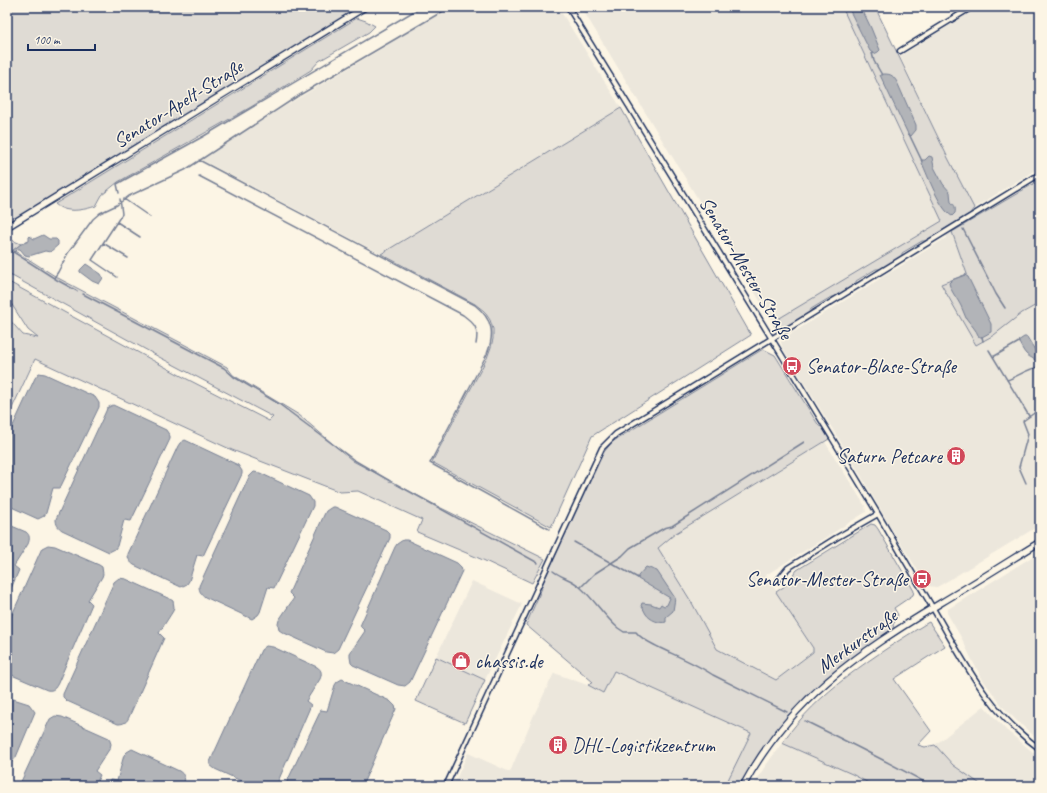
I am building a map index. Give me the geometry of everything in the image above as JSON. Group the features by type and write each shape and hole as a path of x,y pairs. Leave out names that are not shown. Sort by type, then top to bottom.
{"street":[{"name":"Senator-Apelt-Straße","path":"7,227 365,7"},
{"name":"Senator-Mester-Straße","path":"568,7 878,514 984,694 1005,719 1040,749"},
{"path":"900,51 972,7"},
{"path":"446,786 602,448 616,434 1040,174"},
{"path":"779,579 788,568 878,514"},
{"name":"Merkurstraße","path":"743,786 760,757 779,732 814,693 860,655 1040,542"}],"shaded area":[{"path":"7,7 361,7 7,225"},
{"path":"449,7 558,7 621,108 381,254 202,160 265,118"},
{"path":"581,7 842,7 942,221 773,322"},
{"path":"842,7 875,7 948,158 974,208 971,213 902,253 902,256 856,281 856,284 811,309 809,313 778,332 773,322 942,221"},
{"path":"848,7 861,7 880,50 878,52 874,54 870,51"},
{"path":"979,7 1040,7 1040,167 974,208 948,158 900,56"},
{"path":"357,18 375,26 369,32 319,61 311,70 251,107 118,182 102,195 96,206 81,210 70,210 59,207 55,204"},
{"path":"889,74 897,82 916,125 916,130 911,136 908,134 880,75"},
{"path":"621,108 751,335 592,436 551,527 432,462 487,358 493,339 493,329 490,320 484,311 475,304 381,254"},
{"path":"929,156 932,157 934,167 943,184 950,192 951,202 954,205 955,210 955,213 952,216 943,207 939,200 922,163 921,160 925,160"},
{"path":"1040,180 1040,303 1022,313 994,335 976,345 941,284 967,274 952,232"},
{"path":"952,232 967,274 941,284 1022,313 1040,303 1040,525 937,587 928,586 894,533 853,462 782,347 781,342 784,338 946,238 947,235"},
{"path":"43,235 49,239 56,239 58,241 58,245 50,252 45,251 29,256 25,255 20,249 15,252 13,250 21,244 29,241 30,236 34,239"},
{"path":"7,238 21,244 14,250 58,278 227,367 233,375 299,415 353,461 439,507 545,559 532,583 417,532 422,520 358,491 340,492 232,450 35,359 7,419 7,317 23,335 38,338 28,330 7,297 7,281 187,379 269,421 273,417 7,274"},
{"path":"86,264 101,274 103,278 99,284 92,281 80,272"},
{"path":"965,275 968,277 991,324 991,332 982,337 979,337 975,329 966,318 949,283 952,280"},
{"path":"1024,337 1027,337 1035,350 1040,353 1040,364 1025,353 1018,341"},
{"path":"763,349 775,355 819,426 822,427 829,439 676,533 658,548 692,603 717,649 776,680 813,652 813,648 776,592 785,586 797,570 871,524 875,525 878,529 914,591 913,595 894,608 898,615 893,625 894,628 848,662 807,698 772,738 755,761 740,786 725,786 751,733 614,671 603,693 588,685 593,682 526,625 542,588 541,587 596,466 612,442"},
{"path":"39,373 45,374 95,397 99,403 99,407 60,488 53,488 46,513 38,519 7,505 7,439 35,378"},
{"path":"113,405 166,430 170,436 170,439 131,521 124,520 117,546 109,552 62,530 56,523 56,519 107,408"},
{"path":"185,440 238,465 242,471 242,474 203,556 197,555 189,581 181,587 134,565 128,558 128,554 178,446"},
{"path":"825,442 865,506 866,512 766,575 813,648 813,652 776,680 717,649 692,603 658,548 676,533"},
{"path":"254,472 260,473 309,496 313,502 313,506 274,588 268,587 260,612 252,619 205,597 200,592 199,586 249,477"},
{"path":"332,507 386,530 390,534 390,538 338,649 333,653 326,652 282,632 279,630 278,624 279,620 294,598 289,593 324,515 326,511"},
{"path":"7,524 26,532 29,539 28,544 14,566 19,570 7,598"},
{"path":"403,540 407,540 457,563 461,567 462,571 410,682 405,686 398,685 353,665 350,657 350,653 365,631 360,626 395,547"},
{"path":"48,545 55,546 99,565 102,567 103,574 88,600 92,604 58,683 54,689 51,690 47,690 7,673 7,626 42,548"},
{"path":"1040,552 1040,741 1003,707 983,680 947,613 948,609"},
{"path":"646,567 657,571 675,598 673,611 666,617 666,622 658,622 653,620 646,614 641,606 642,603 659,607 661,604 664,606 667,605 670,598 638,579 638,576"},
{"path":"119,578 126,579 170,599 173,601 174,607 159,633 164,638 128,719 124,723 118,724 67,701 63,697 63,694 114,582"},
{"path":"472,581 522,604 485,680 436,657"},
{"path":"929,622 945,646 894,679 931,731 918,745 925,747 935,745 953,765 983,786 874,786 852,774 782,743 796,724 812,707 848,676 887,648"},
{"path":"266,646 273,647 317,667 320,669 321,674 320,679 306,701 311,705 276,786 252,786 215,769 210,765 210,762 261,650"},
{"path":"436,657 485,680 465,723 416,701"},
{"path":"614,671 751,733 725,786 453,786 468,753 510,772 533,717 554,673 590,686 603,693"},
{"path":"342,679 390,701 396,709 362,786 285,786 321,710 327,711 335,685"},
{"path":"7,697 29,704 35,712 16,757 7,763"},
{"path":"984,706 1006,730 1040,758 1040,786 983,786 953,765 935,745"},
{"path":"55,716 62,717 109,738 111,744 110,748 95,771 100,775 95,786 19,786 50,719"},
{"path":"782,743 852,774 874,786 753,786"},
{"path":"132,749 179,771 184,777 183,786 108,786 110,780 117,781 124,755"}],"waterway":[{"path":"119,193 117,184 204,136 421,7"},
{"path":"54,278 68,253 93,219 100,213 117,205 129,196 185,170 298,96 450,7"},
{"path":"872,53 874,61 882,75"},
{"path":"909,134 922,161"},
{"path":"199,160 475,305 486,316 491,327 491,340 487,354 430,463 549,529"},
{"path":"199,176 463,315 471,321 475,327 477,334 476,344"},
{"path":"117,277 92,260 122,214 120,199"},
{"path":"124,199 150,217"},
{"path":"117,222 140,237"},
{"path":"963,229 996,294 1005,308"},
{"path":"103,243 128,258"},
{"path":"7,248 77,291"},
{"path":"83,294 224,368 234,377 279,404 354,460 390,481"},
{"path":"982,337 983,341"},
{"path":"993,357 1019,342"},
{"path":"989,350 1029,416"},
{"path":"1007,380 1031,369 1040,367"},
{"path":"1026,483 1019,467 1028,434 1023,421 1040,409"},
{"path":"581,587 594,574 622,556 630,548 664,528 672,526 804,442"},
{"path":"396,484 538,563"},
{"path":"574,542 638,578"},
{"path":"553,571 577,584 613,623 624,632 636,632 650,643 787,712"},
{"path":"805,721 932,786"}],"place":[{"name":"Senator-Blase-Straße","path":"792,366"},
{"name":"Saturn Petcare","path":"956,456"},
{"name":"Senator-Mester-Straße","path":"922,579"},
{"name":"chassis.de","path":"461,661"},
{"name":"DHL-Logistikzentrum","path":"558,745"}]}
